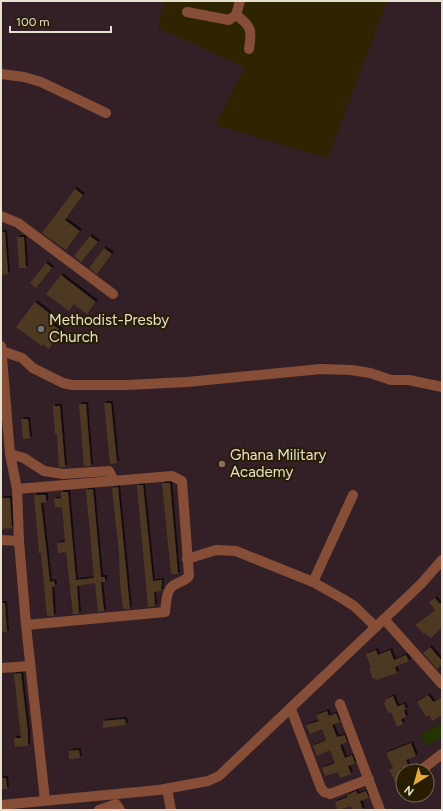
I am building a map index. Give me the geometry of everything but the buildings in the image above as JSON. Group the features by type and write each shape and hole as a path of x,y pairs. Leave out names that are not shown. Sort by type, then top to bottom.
{"street":[{"path":"187,12 229,20 236,15 240,1"},
{"path":"236,15 242,19 252,34 249,49"},
{"path":"1,74 24,77 41,82 106,113"},
{"path":"1,216 18,223 113,294"},
{"path":"1,346 5,439 10,454 16,489 26,625 45,800"},
{"path":"2,351 22,358 33,368 63,383 72,385 127,385 186,382 326,369 351,370 391,380 409,380 442,387"},
{"path":"10,454 24,458 44,471 63,474 109,471 114,481"},
{"path":"16,489 172,476 182,481 188,576 186,580 171,587 169,590 165,612 26,625"},
{"path":"313,582 353,495"},
{"path":"1,540 19,541"},
{"path":"187,559 216,550 236,552 313,582 349,602 376,627"},
{"path":"99,810 167,789 208,781 220,776 421,584 442,560"},
{"path":"384,619 442,684"},
{"path":"1,668 30,666"},
{"path":"340,704 380,810"},
{"path":"291,709 321,788 324,792 330,794 369,778"},
{"path":"430,763 442,754"},
{"path":"167,789 171,810"},
{"path":"1,805 45,800 116,805"}],"shaded area":[{"name":"Ghana Military Academy","path":"1,1 164,1 158,28 245,67 215,125 328,158 387,1 442,1 442,810 1,810"},
{"path":"164,1 387,1 329,158 215,125 158,28"}],"green space":[{"path":"442,723 442,737 427,746 420,735"}],"place":[{"name":"Methodist-Presby Church","path":"41,329"},
{"name":"Ghana Military Academy","path":"222,464"}]}
